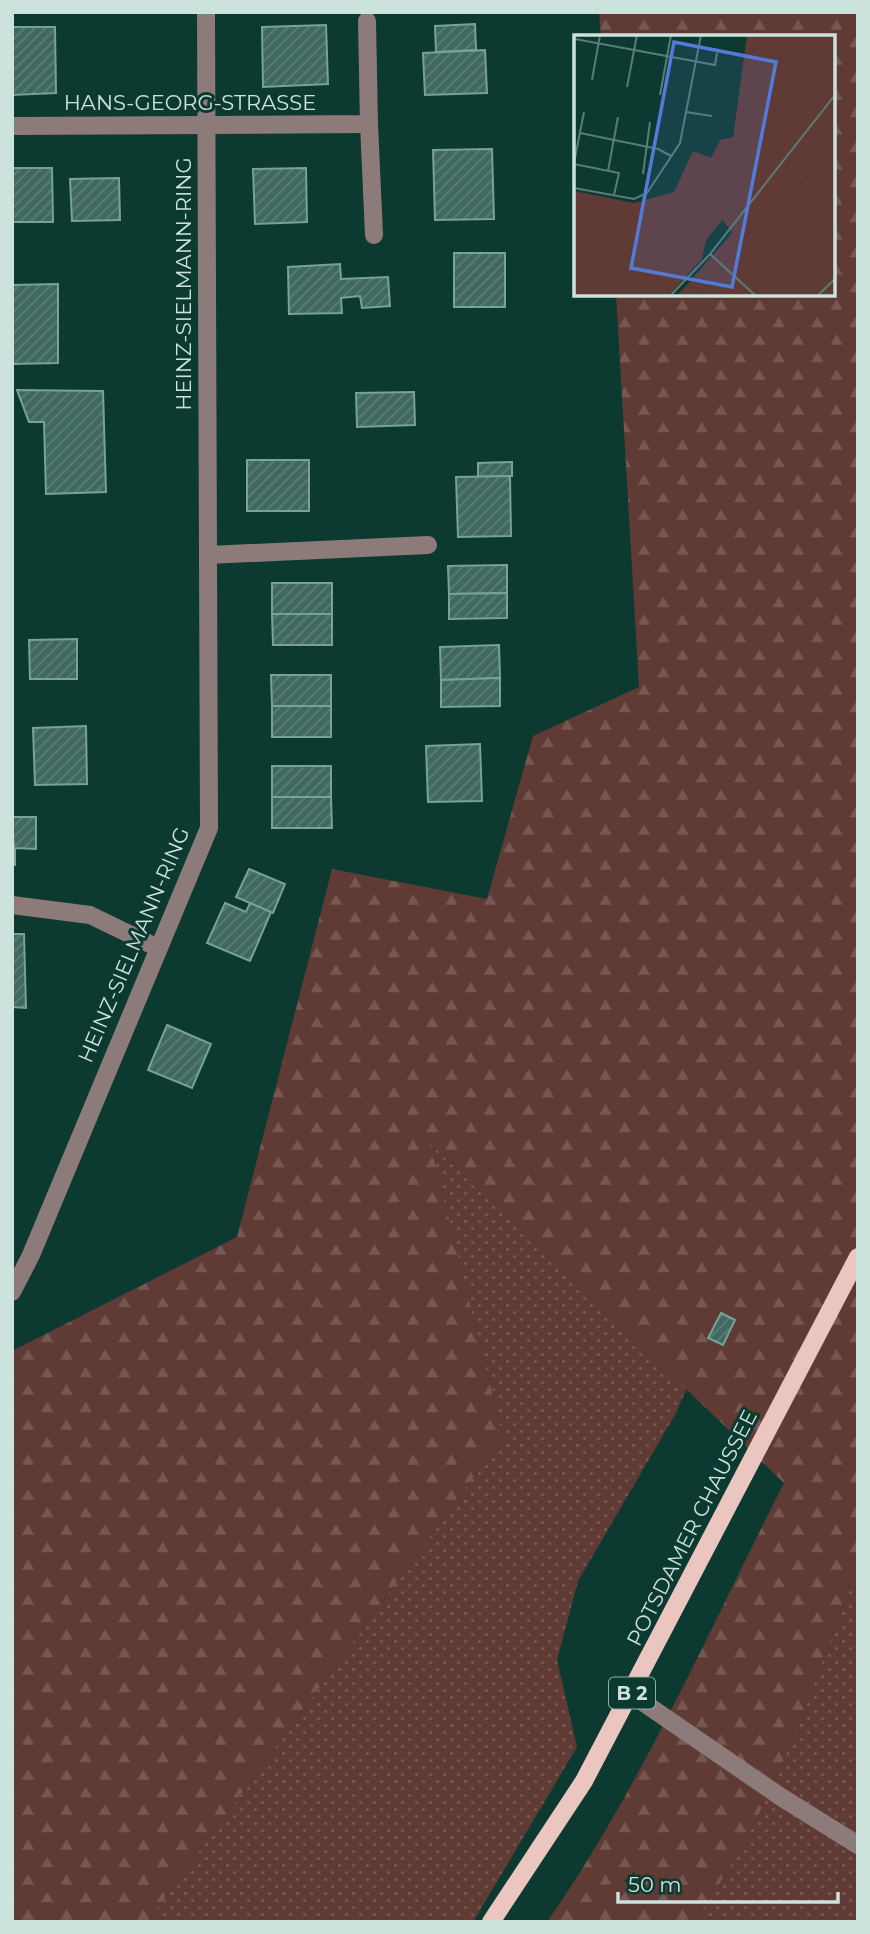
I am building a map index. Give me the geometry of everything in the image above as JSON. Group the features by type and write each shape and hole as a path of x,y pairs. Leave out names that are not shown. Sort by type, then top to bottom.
{"main road":[{"name":"POTSDAMER CHAUSSEE","path":"491,1922 584,1781 858,1257"}],"street":[{"name":"HEINZ-SIELMANN-RING","path":"12,1292 31,1255 156,947 209,828 206,12"},
{"path":"367,21 374,235"},
{"name":"HANS-GEORG-STRASSE","path":"12,126 369,124"},
{"path":"208,555 428,545"},
{"path":"12,905 90,915 156,947"},
{"path":"631,1694 781,1797 858,1845"}],"green space":[{"path":"599,12 858,12 858,1562 807,1702 768,1794 721,1881 693,1922 547,1922 613,1818 643,1763 784,1483 430,1143 503,1437 147,1922 12,1922 12,1351 237,1237 332,869 487,899 533,736 639,687 616,296 835,296 835,35 601,35"},
{"path":"429,1142 687,1388 676,1413 578,1581 557,1660 577,1747 473,1922 147,1922 503,1437"},
{"path":"858,1562 858,1922 693,1922 746,1838 789,1748"}],"building":[{"path":"475,24 476,50 436,52 435,26"},
{"path":"326,25 328,84 263,87 262,27"},
{"path":"12,27 55,27 56,93 12,95"},
{"path":"485,50 487,93 425,95 423,53"},
{"path":"492,149 494,219 435,220 433,150"},
{"path":"12,168 52,168 53,222 12,222"},
{"path":"306,168 307,222 255,224 253,169"},
{"path":"119,178 120,220 72,221 70,179"},
{"path":"454,253 505,253 505,307 454,307"},
{"path":"340,264 341,279 388,277 390,306 362,308 360,296 341,298 342,313 289,314 288,267"},
{"path":"58,284 58,363 12,364 12,285"},
{"path":"17,390 103,391 106,492 46,494 44,422 29,422"},
{"path":"414,392 415,425 357,427 356,393"},
{"path":"247,460 309,460 309,511 247,511"},
{"path":"512,462 512,476 478,477 478,463"},
{"path":"510,476 511,536 458,537 456,477"},
{"path":"507,565 507,593 449,594 448,566"},
{"path":"272,583 332,583 332,614 272,614"},
{"path":"507,593 507,618 449,619 449,594"},
{"path":"272,614 332,614 332,645 273,645"},
{"path":"77,639 77,679 30,679 29,640"},
{"path":"499,645 500,678 441,680 440,647"},
{"path":"271,675 331,675 331,706 272,706"},
{"path":"500,678 500,706 441,707 441,680"},
{"path":"272,706 331,706 331,737 272,737"},
{"path":"86,726 87,784 35,785 33,728"},
{"path":"480,744 482,801 428,802 426,746"},
{"path":"272,766 331,766 331,797 272,797"},
{"path":"272,797 331,797 332,828 272,828"},
{"path":"12,817 36,817 36,849 15,848 15,866"},
{"path":"249,869 285,884 273,913 236,897"},
{"path":"225,903 246,912 250,903 271,912 250,961 207,943"},
{"path":"12,934 24,934 26,1008 12,1007"},
{"path":"167,1025 211,1044 192,1088 148,1070"},
{"path":"721,1313 735,1320 723,1345 708,1338"}]}
